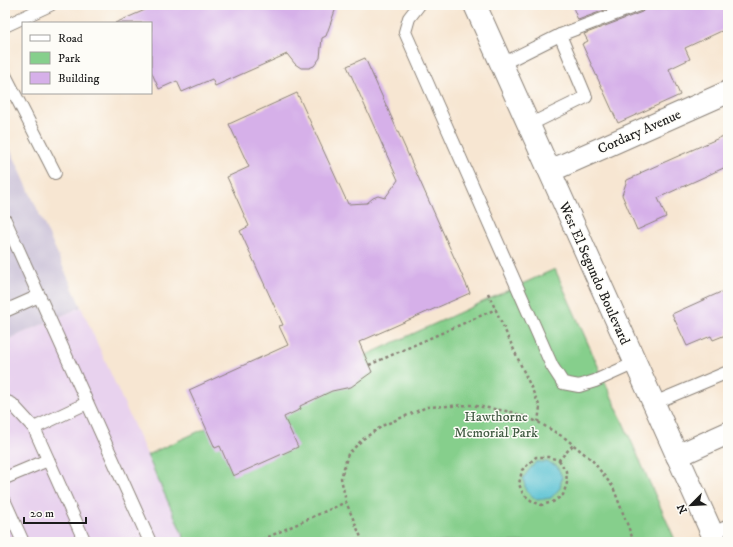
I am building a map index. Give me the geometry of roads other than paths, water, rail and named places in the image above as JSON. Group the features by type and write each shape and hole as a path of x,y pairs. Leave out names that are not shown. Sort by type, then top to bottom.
{"main road":[{"name":"West El Segundo Boulevard","path":"475,5 677,456 719,534"},
{"name":"Cordary Avenue","path":"550,172 728,92"},
{"path":"677,456 728,433"}],"lane":[{"path":"5,26 50,5"},
{"path":"419,5 409,18 405,32 552,366 563,383 579,386 595,381 635,363"},
{"path":"502,64 560,35 639,5"},
{"path":"529,125 586,97 560,35"},
{"path":"5,75 55,173"},
{"path":"5,220 86,403 150,542"},
{"path":"5,311 38,296"},
{"path":"654,403 728,372"},
{"path":"5,401 12,404 34,428 85,542"},
{"path":"34,428 86,403"},
{"path":"5,478 48,460"},
{"path":"5,502 23,542"}],"water":[{"path":"536,462 547,462 557,466 562,477 560,488 551,498 537,500 526,491 523,478"}],"park label":[{"name":"Hawthorne Memorial Park","path":"496,424"}]}
